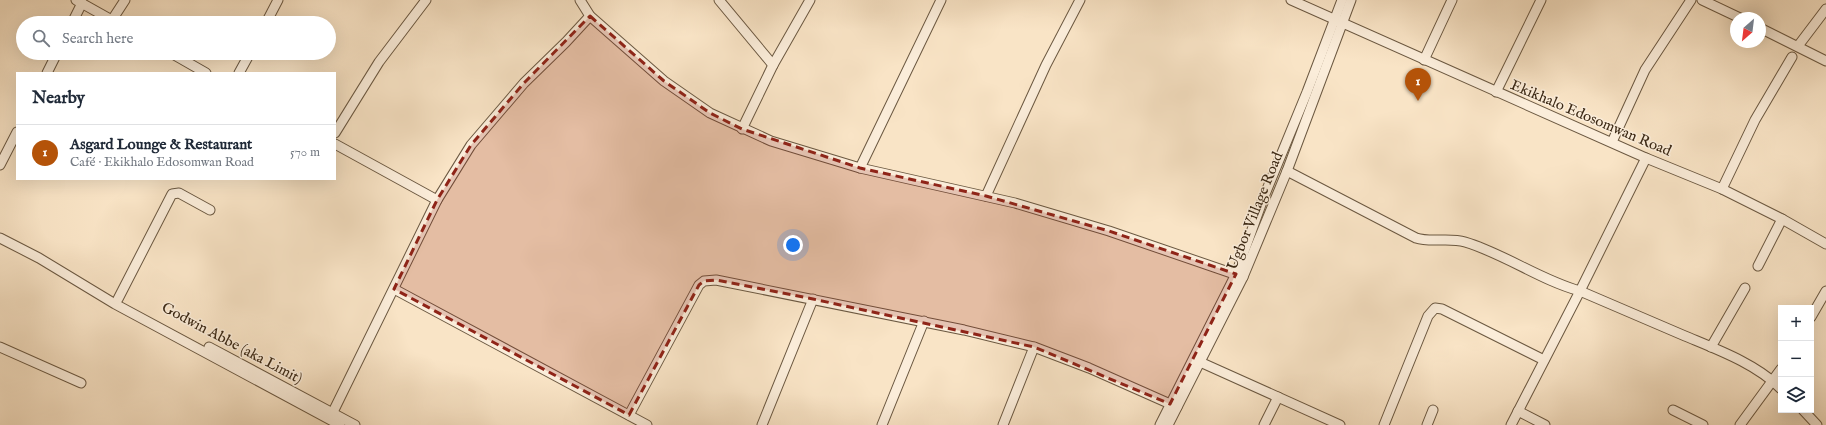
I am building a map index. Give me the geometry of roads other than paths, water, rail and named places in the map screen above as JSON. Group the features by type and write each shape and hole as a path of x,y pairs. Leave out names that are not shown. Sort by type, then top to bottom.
{"street":[{"path":"118,16 125,0"},
{"path":"270,16 278,0"},
{"path":"336,131 379,62 426,0"},
{"path":"580,0 590,16 664,81 710,113 742,129 771,141 860,168 986,196 1109,231 1239,276"},
{"path":"719,0 773,65"},
{"path":"742,129 773,65 810,0"},
{"path":"860,168 941,0"},
{"path":"986,196 1046,65 1080,0"},
{"name":"Ekikhalo Edosomwan Road","path":"1291,0 1646,158 1722,189 1825,241"},
{"name":"Ugbor Village Road","path":"1160,425 1200,362 1287,171 1338,21 1342,0"},
{"name":"Ugbor Village Road","path":"1168,425 1173,406 1239,276 1263,199 1338,21 1351,0"},
{"path":"1424,60 1452,0"},
{"path":"1496,92 1541,0"},
{"path":"1612,142 1645,70 1691,0"},
{"path":"1702,0 1730,13"},
{"path":"74,16 79,2 104,16"},
{"path":"1798,46 1826,9"},
{"path":"333,412 437,200 471,145 524,82 566,42 590,16"},
{"path":"1766,31 1826,61"},
{"path":"1722,189 1755,120 1792,57"},
{"path":"48,72 54,60"},
{"path":"183,60 204,72"},
{"path":"240,72 246,60"},
{"path":"0,165 16,134"},
{"path":"336,145 437,200"},
{"path":"1511,425 1646,158"},
{"path":"1287,171 1416,238 1422,240 1463,241 1493,252 1562,286 1580,291 1710,347 1756,370 1774,381 1778,386"},
{"path":"118,299 172,194 179,193 210,210"},
{"path":"1758,266 1782,219"},
{"name":"Godwin Abbe (aka Limit)","path":"0,238 115,304 341,422 355,425"},
{"path":"629,415 699,285 704,281 716,280 924,321 1034,347 1089,368 1173,406"},
{"path":"1710,347 1745,288"},
{"path":"394,289 648,425"},
{"name":"Godwin Abbe (aka Limit)","path":"93,290 118,299 333,412 341,422"},
{"path":"1814,312 1826,291"},
{"path":"762,425 813,299"},
{"path":"1384,425 1428,316 1435,308 1442,309 1544,360"},
{"path":"882,425 924,321"},
{"path":"0,346 81,383"},
{"path":"1003,425 1034,347"},
{"path":"1200,362 1340,425"},
{"path":"1740,425 1778,374"},
{"path":"1264,425 1278,397"},
{"path":"1428,425 1433,410"},
{"path":"1674,410 1702,425"},
{"path":"1518,411 1545,425"},
{"path":"1806,413 1817,425"}],"place":[{"name":"Asgard Lounge & Restaurant","path":"1418,101"}]}
